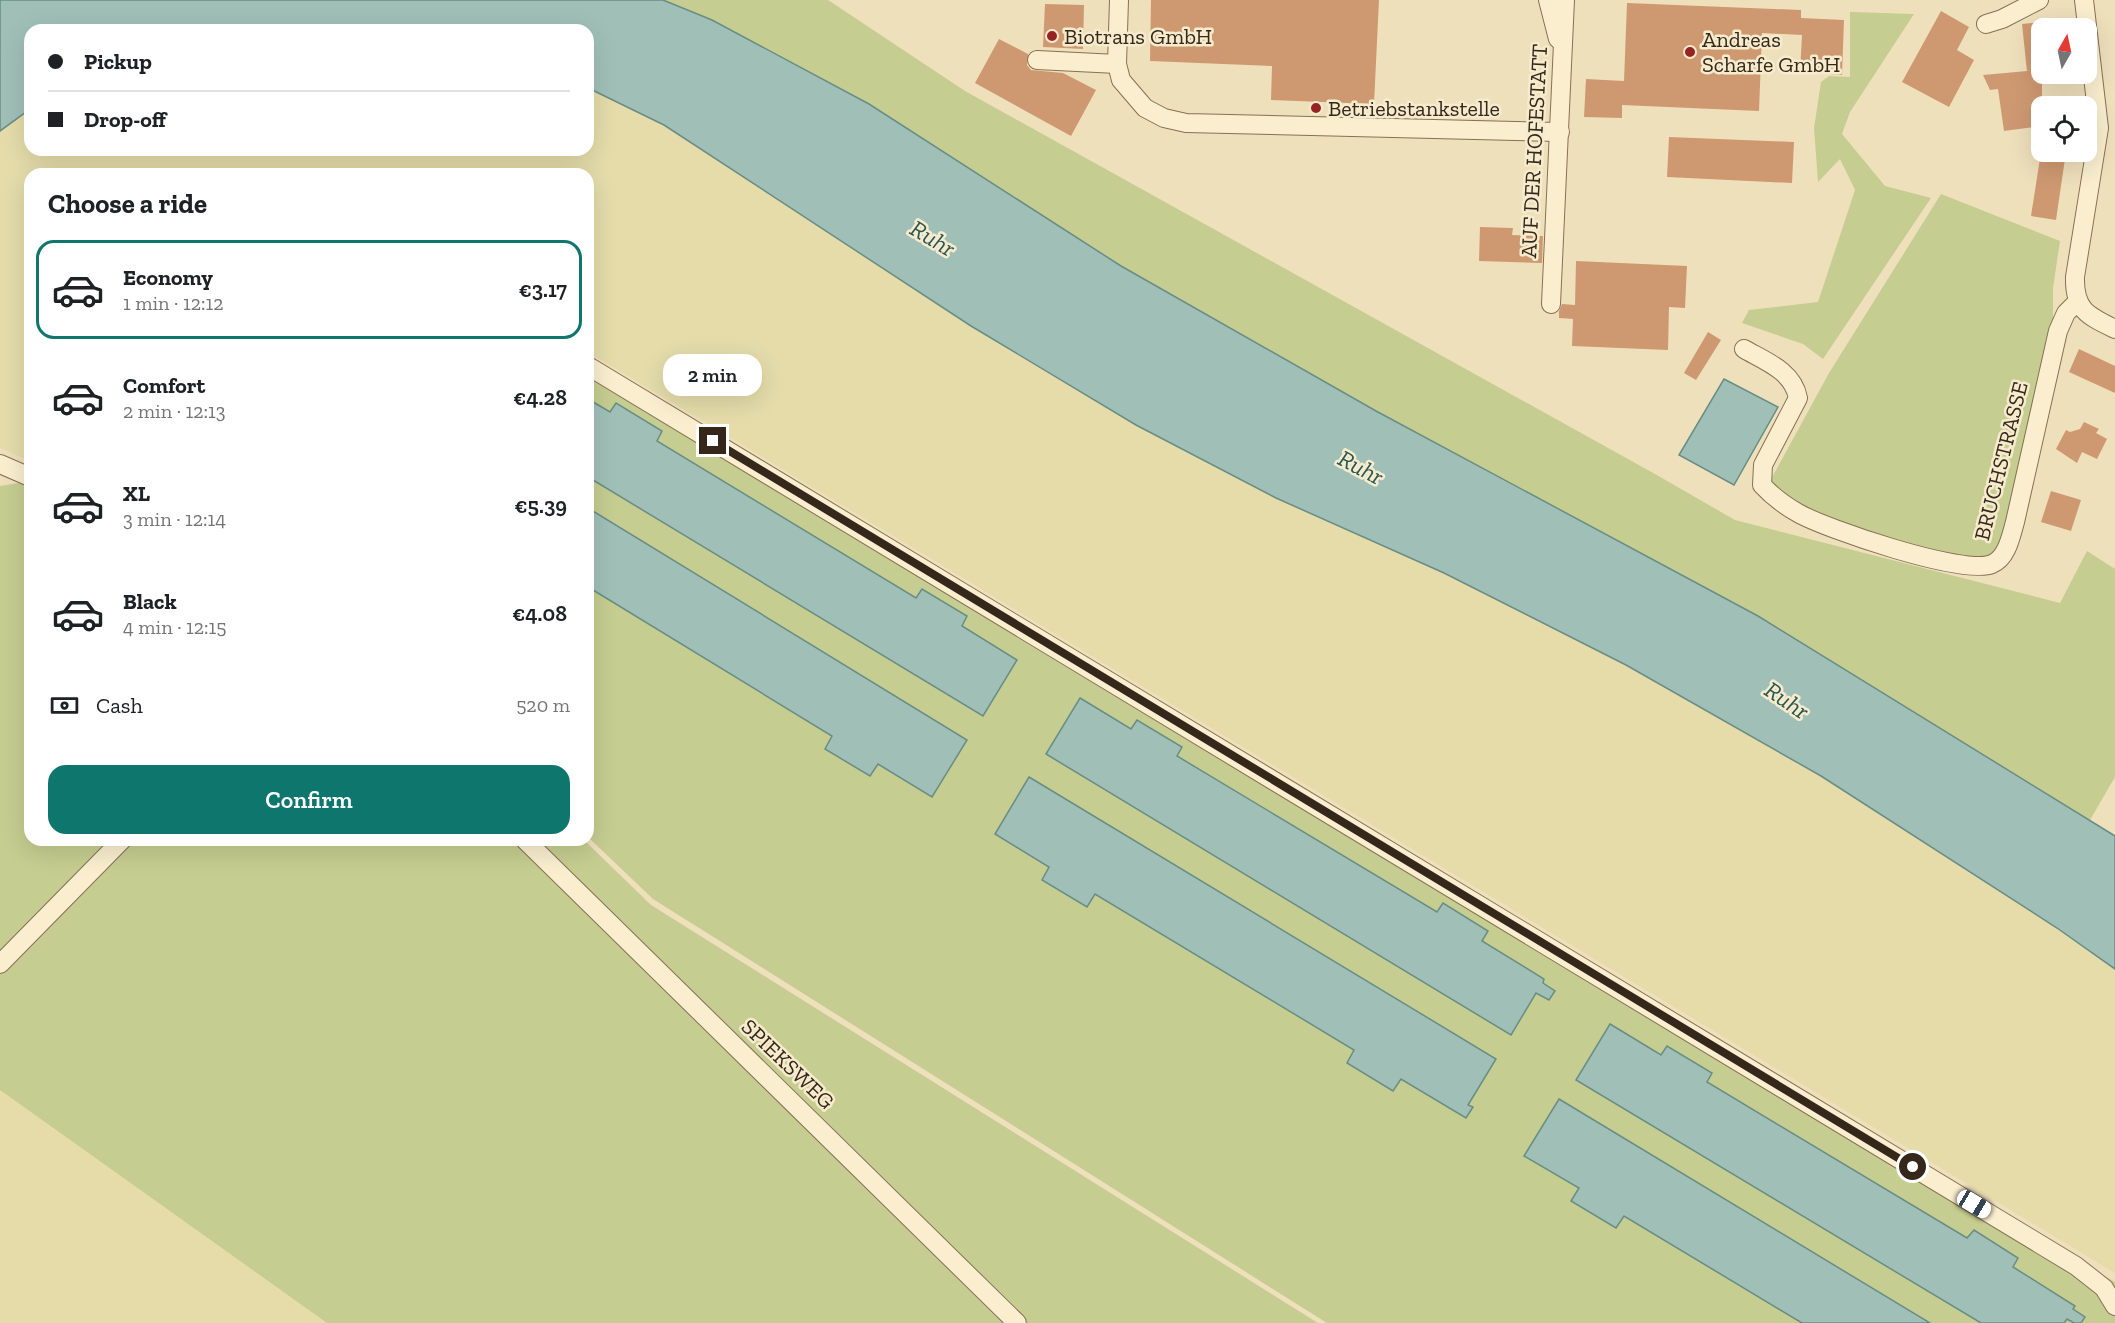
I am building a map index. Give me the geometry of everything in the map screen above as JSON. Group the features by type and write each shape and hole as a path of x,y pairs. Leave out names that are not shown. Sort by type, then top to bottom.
{"street":[{"path":"1119,0 1117,64 1121,80 1145,108 1164,118 1186,123 1560,132"},
{"path":"1548,0 1563,59"},
{"path":"1558,0 1564,21"},
{"name":"AUF DER HOFESTATT","path":"1551,304 1565,0"},
{"path":"1986,24 2002,19 2039,0"},
{"path":"2084,0 2107,116 2094,165 2074,289 2077,302 2085,311 2115,330"},
{"path":"1037,60 1117,64"},
{"name":"BRUCHSTRASSE","path":"1744,349 1781,369 1797,390 1798,398 1763,465 1762,485 1775,499 1799,514 1848,535 1961,564 1991,565 1999,560 2006,550 2058,331 2066,313 2077,302"},
{"path":"594,370 2076,1266 2104,1288 2115,1306"},
{"path":"0,464 24,474"},
{"path":"0,964 116,846"},
{"name":"SPIEKSWEG","path":"531,846 1017,1323"}],"shaded area":[{"path":"594,91 664,125 971,326 1276,498 1444,573 1626,665 1821,776 2057,928 2115,969 2115,1273 594,356 594,168 24,168 24,458 0,448 0,131 24,113 24,156 594,156"},
{"path":"0,1090 327,1323 0,1323"}],"green space":[{"path":"663,0 828,0 965,91 1735,520 2060,603 2087,551 2115,569 2115,777 2090,820 1758,616 1376,411 1121,266 869,104 712,20"},
{"path":"1850,12 1914,14 1850,112 1842,134 1885,186 1931,198 1823,359 1803,344 1742,323 1749,310 1818,302 1855,190 1840,159 1818,182 1814,128 1821,82 1829,76 1850,77"},
{"path":"1941,194 2060,241 2053,288 2053,327 2001,547 1984,561 1849,527 1792,500 1769,483 1829,373"},
{"path":"594,364 1592,980 2115,1282 2115,1323 1327,1323 653,899 594,843"},
{"path":"24,482 24,846 590,846 651,905 1318,1323 327,1323 0,1090 0,486"}],"water":[{"name":"Ruhr","path":"0,0 663,0 712,20 869,104 1121,266 1376,411 1758,616 2115,836 2115,969 2057,928 1821,776 1626,665 1444,573 1276,498 1136,425 971,326 664,125 594,91 594,24 24,24 24,113 0,131"},
{"path":"1724,379 1778,407 1734,485 1679,455"},
{"path":"594,403 610,412 616,403 662,431 657,441 916,598 922,589 967,616 962,626 1017,660 983,716 594,481"},
{"path":"594,512 967,740 932,797 878,764 870,776 825,749 832,736 594,591"},
{"path":"1080,698 1131,729 1137,720 1182,747 1177,756 1437,912 1443,903 1488,931 1482,941 1544,979 1543,983 1555,991 1549,1000 1536,993 1511,1035 1046,754"},
{"path":"1029,777 1496,1059 1468,1105 1473,1107 1466,1118 1401,1079 1393,1091 1347,1063 1354,1050 1095,894 1087,907 1042,880 1049,867 995,834"},
{"path":"1610,1024 1661,1055 1667,1046 1712,1073 1707,1082 1967,1238 1974,1230 2018,1258 2013,1267 2075,1306 2073,1309 2085,1317 2081,1323 2074,1323 2067,1319 2064,1323 1981,1323 1576,1080"},
{"path":"1559,1099 1930,1323 1802,1323 1624,1216 1616,1228 1571,1201 1579,1188 1524,1156"}],"building":[{"path":"1151,0 1379,0 1374,104 1271,100 1272,66 1150,61"},
{"path":"1627,3 1801,10 1801,18 1844,20 1842,75 1800,72 1802,35 1762,33 1759,111 1622,105 1622,118 1584,117 1586,79 1624,81"},
{"path":"1045,4 1084,5 1083,49 1043,47"},
{"path":"1941,11 1969,27 1957,50 1974,60 1949,107 1902,82"},
{"path":"2031,23 2031,84 2042,84 2042,96 2031,96 2031,127 2004,131 1998,89 1990,90 1983,75 2027,71 2022,24"},
{"path":"999,39 1028,54 1027,65 1031,70 1063,73 1096,90 1071,136 975,83"},
{"path":"1669,137 1794,142 1792,183 1667,177"},
{"path":"2039,162 2065,162 2056,220 2031,216"},
{"path":"1480,227 1513,228 1512,235 1543,236 1542,263 1479,261"},
{"path":"1576,261 1687,266 1685,308 1669,307 1668,350 1572,346 1573,319 1559,318 1559,311 1562,304 1575,305"},
{"path":"1708,332 1721,340 1696,380 1684,373"},
{"path":"2079,349 2115,366 2115,393 2069,372"},
{"path":"2084,422 2099,429 2096,433 2107,439 2097,459 2082,452 2077,463 2056,449 2066,430 2070,432 2080,429"},
{"path":"2051,491 2081,500 2071,531 2041,522"}],"place":[{"name":"Biotrans GmbH","path":"1052,36"},
{"name":"Andreas Scharfe GmbH","path":"1690,52"},
{"name":"Betriebstankstelle","path":"1316,108"}],"route":[{"path":"713,441 1913,1167"}]}
